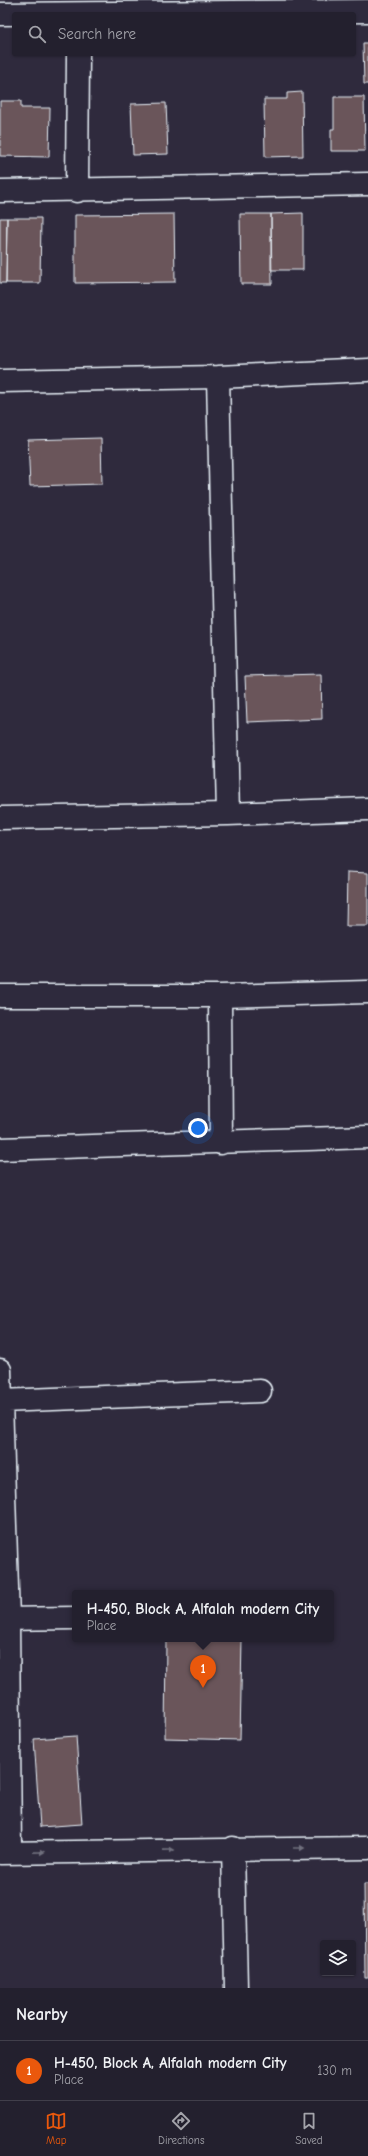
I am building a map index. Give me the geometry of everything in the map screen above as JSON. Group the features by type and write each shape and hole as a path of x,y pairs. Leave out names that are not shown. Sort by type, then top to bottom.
{"street":[{"path":"31,12 78,9 368,11"},
{"path":"0,14 12,13"},
{"path":"77,191 78,56"},
{"path":"0,191 77,191 368,184"},
{"path":"0,381 218,377 368,370"},
{"path":"218,377 228,814"},
{"path":"0,818 228,814 368,808"},
{"path":"0,996 220,996 368,992"},
{"path":"220,996 221,1143"},
{"path":"0,1149 221,1143 368,1137"},
{"path":"0,1370 4,1619 5,1853 233,1848 368,1848"},
{"path":"1,1401 260,1391"},
{"path":"4,1619 72,1618"},
{"path":"233,1848 236,1988"}],"building":[{"path":"363,43 368,43 368,84 364,84"},
{"path":"302,92 303,156 265,157 264,99 287,99 287,93"},
{"path":"334,97 364,97 365,151 331,151 331,129 334,129"},
{"path":"0,101 21,101 21,108 50,108 49,157 0,156"},
{"path":"166,103 168,154 133,155 131,104"},
{"path":"303,213 303,270 271,270 271,214"},
{"path":"174,214 175,282 75,283 75,215"},
{"path":"240,214 271,214 272,284 241,284"},
{"path":"0,218 7,218 6,283 0,283"},
{"path":"7,218 41,218 40,283 6,283"},
{"path":"101,438 102,484 30,486 28,440"},
{"path":"321,674 322,719 247,722 245,676"},
{"path":"347,872 368,873 368,926 346,926"},
{"path":"166,1642 242,1642 240,1740 165,1738"},
{"path":"76,1736 82,1824 40,1827 34,1739"},
{"path":"364,1884 368,1884 368,1978 365,1978"}],"place":[{"name":"H-450, Block A, Alfalah modern City","path":"203,1688"}]}
